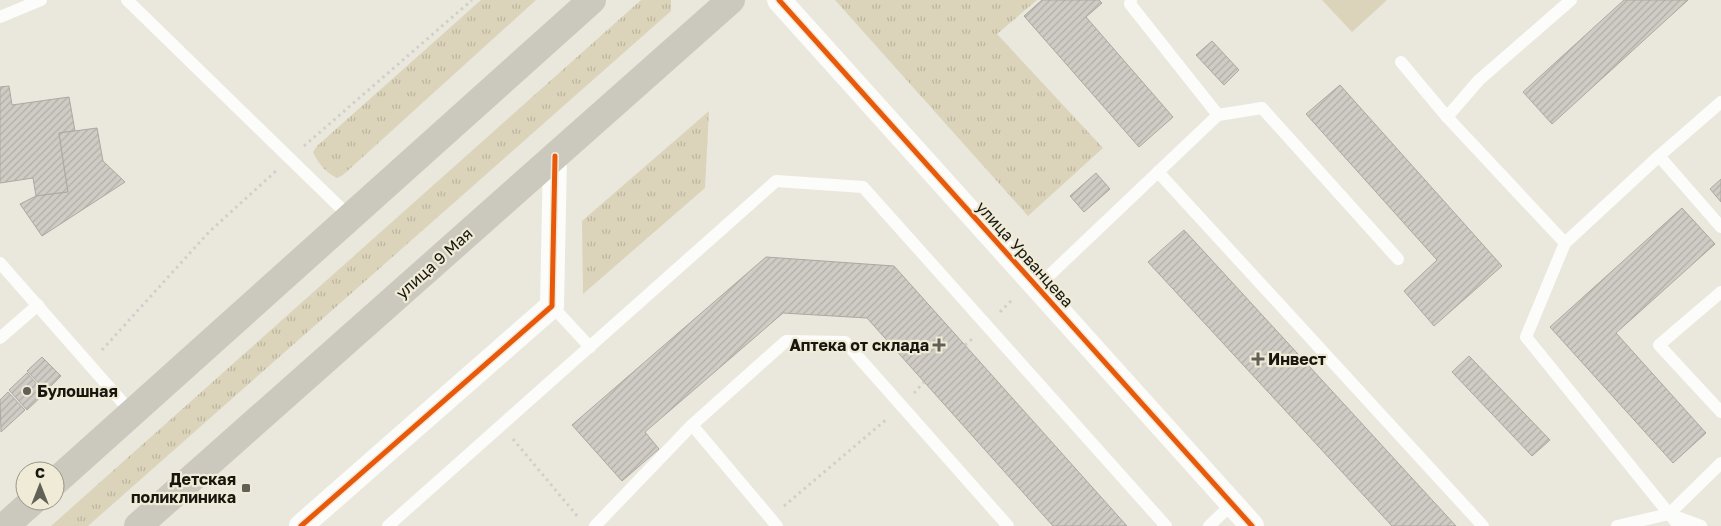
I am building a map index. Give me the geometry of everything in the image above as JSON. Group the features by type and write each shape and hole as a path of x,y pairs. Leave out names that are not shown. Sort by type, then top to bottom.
{"main road":[{"path":"65,473 592,0"},
{"name":"улица 9 Мая","path":"138,526 731,0"},
{"path":"5,526 22,511"}],"street":[{"name":"улица Урванцева","path":"779,0 1252,526"},
{"path":"301,526 552,306 555,156"}],"lane":[{"path":"0,17 41,0"},
{"path":"128,0 350,217"},
{"path":"1131,0 1130,4 1218,115"},
{"path":"1447,117 1479,80 1570,0"},
{"path":"1401,62 1447,117 1565,243"},
{"path":"1679,526 1526,337 1565,243 1659,156 1721,102"},
{"path":"1034,284 1218,115 1262,108 1398,259"},
{"path":"1659,156 1721,227"},
{"path":"1158,172 1483,526"},
{"path":"388,526 776,181 864,187 1166,526"},
{"path":"0,263 131,412"},
{"path":"1721,292 1659,345 1721,412"},
{"path":"0,338 38,305"},
{"path":"552,306 590,347"},
{"path":"596,526 692,425 786,341 845,342 1008,526"},
{"path":"692,425 774,522"},
{"path":"1617,526 1669,514 1721,463"},
{"path":"1209,526 1232,504"},
{"path":"1669,514 1701,526"}],"path":[{"path":"90,364 208,232 472,0"},
{"path":"986,325 1034,284"},
{"path":"774,522 902,406 924,382"},
{"path":"502,425 580,519"}],"green space":[{"path":"481,0 536,0 343,175 337,178 326,170 319,163 313,152 317,146"},
{"path":"641,0 671,0 671,11 88,526 51,526"},
{"path":"835,0 1037,0 997,34 1103,148 1028,216"},
{"path":"1322,0 1387,0 1352,32"},
{"path":"709,111 705,188 583,294 582,221"}],"building":[{"path":"1042,0 1099,0 1102,3 1086,17 1173,117 1139,147 1024,16"},
{"path":"1624,0 1688,0 1552,124 1523,92"},
{"path":"1212,41 1239,70 1224,85 1196,55"},
{"path":"1340,85 1502,266 1434,326 1404,291 1437,260 1306,114"},
{"path":"9,86 12,105 69,97 75,131 59,133 68,192 36,196 33,178 0,183 0,87"},
{"path":"97,128 103,161 125,182 42,236 20,204 36,196 68,192 59,133"},
{"path":"1096,173 1110,189 1084,212 1070,196"},
{"path":"1721,179 1721,202 1710,189"},
{"path":"1682,208 1715,244 1616,333 1706,433 1673,463 1550,327"},
{"path":"1184,230 1456,526 1392,526 1148,262"},
{"path":"766,257 894,266 1127,526 1053,526 867,318 783,313 645,432 659,449 622,481 572,425"},
{"path":"1469,356 1550,440 1532,456 1452,372"},
{"path":"42,357 61,376 46,391 27,371"},
{"name":"Булошная","path":"27,373 45,393 27,410 9,390"},
{"path":"8,392 25,410 1,432 0,400"}],"cycle path":[{"path":"779,0 1252,526"},
{"path":"301,526 552,306 555,156"}],"place":[{"name":"Аптека от склада","path":"939,345"},
{"name":"Инвест","path":"1258,359"},
{"name":"Булошная","path":"27,391"},
{"name":"Детская поликлиника","path":"246,488"}]}
